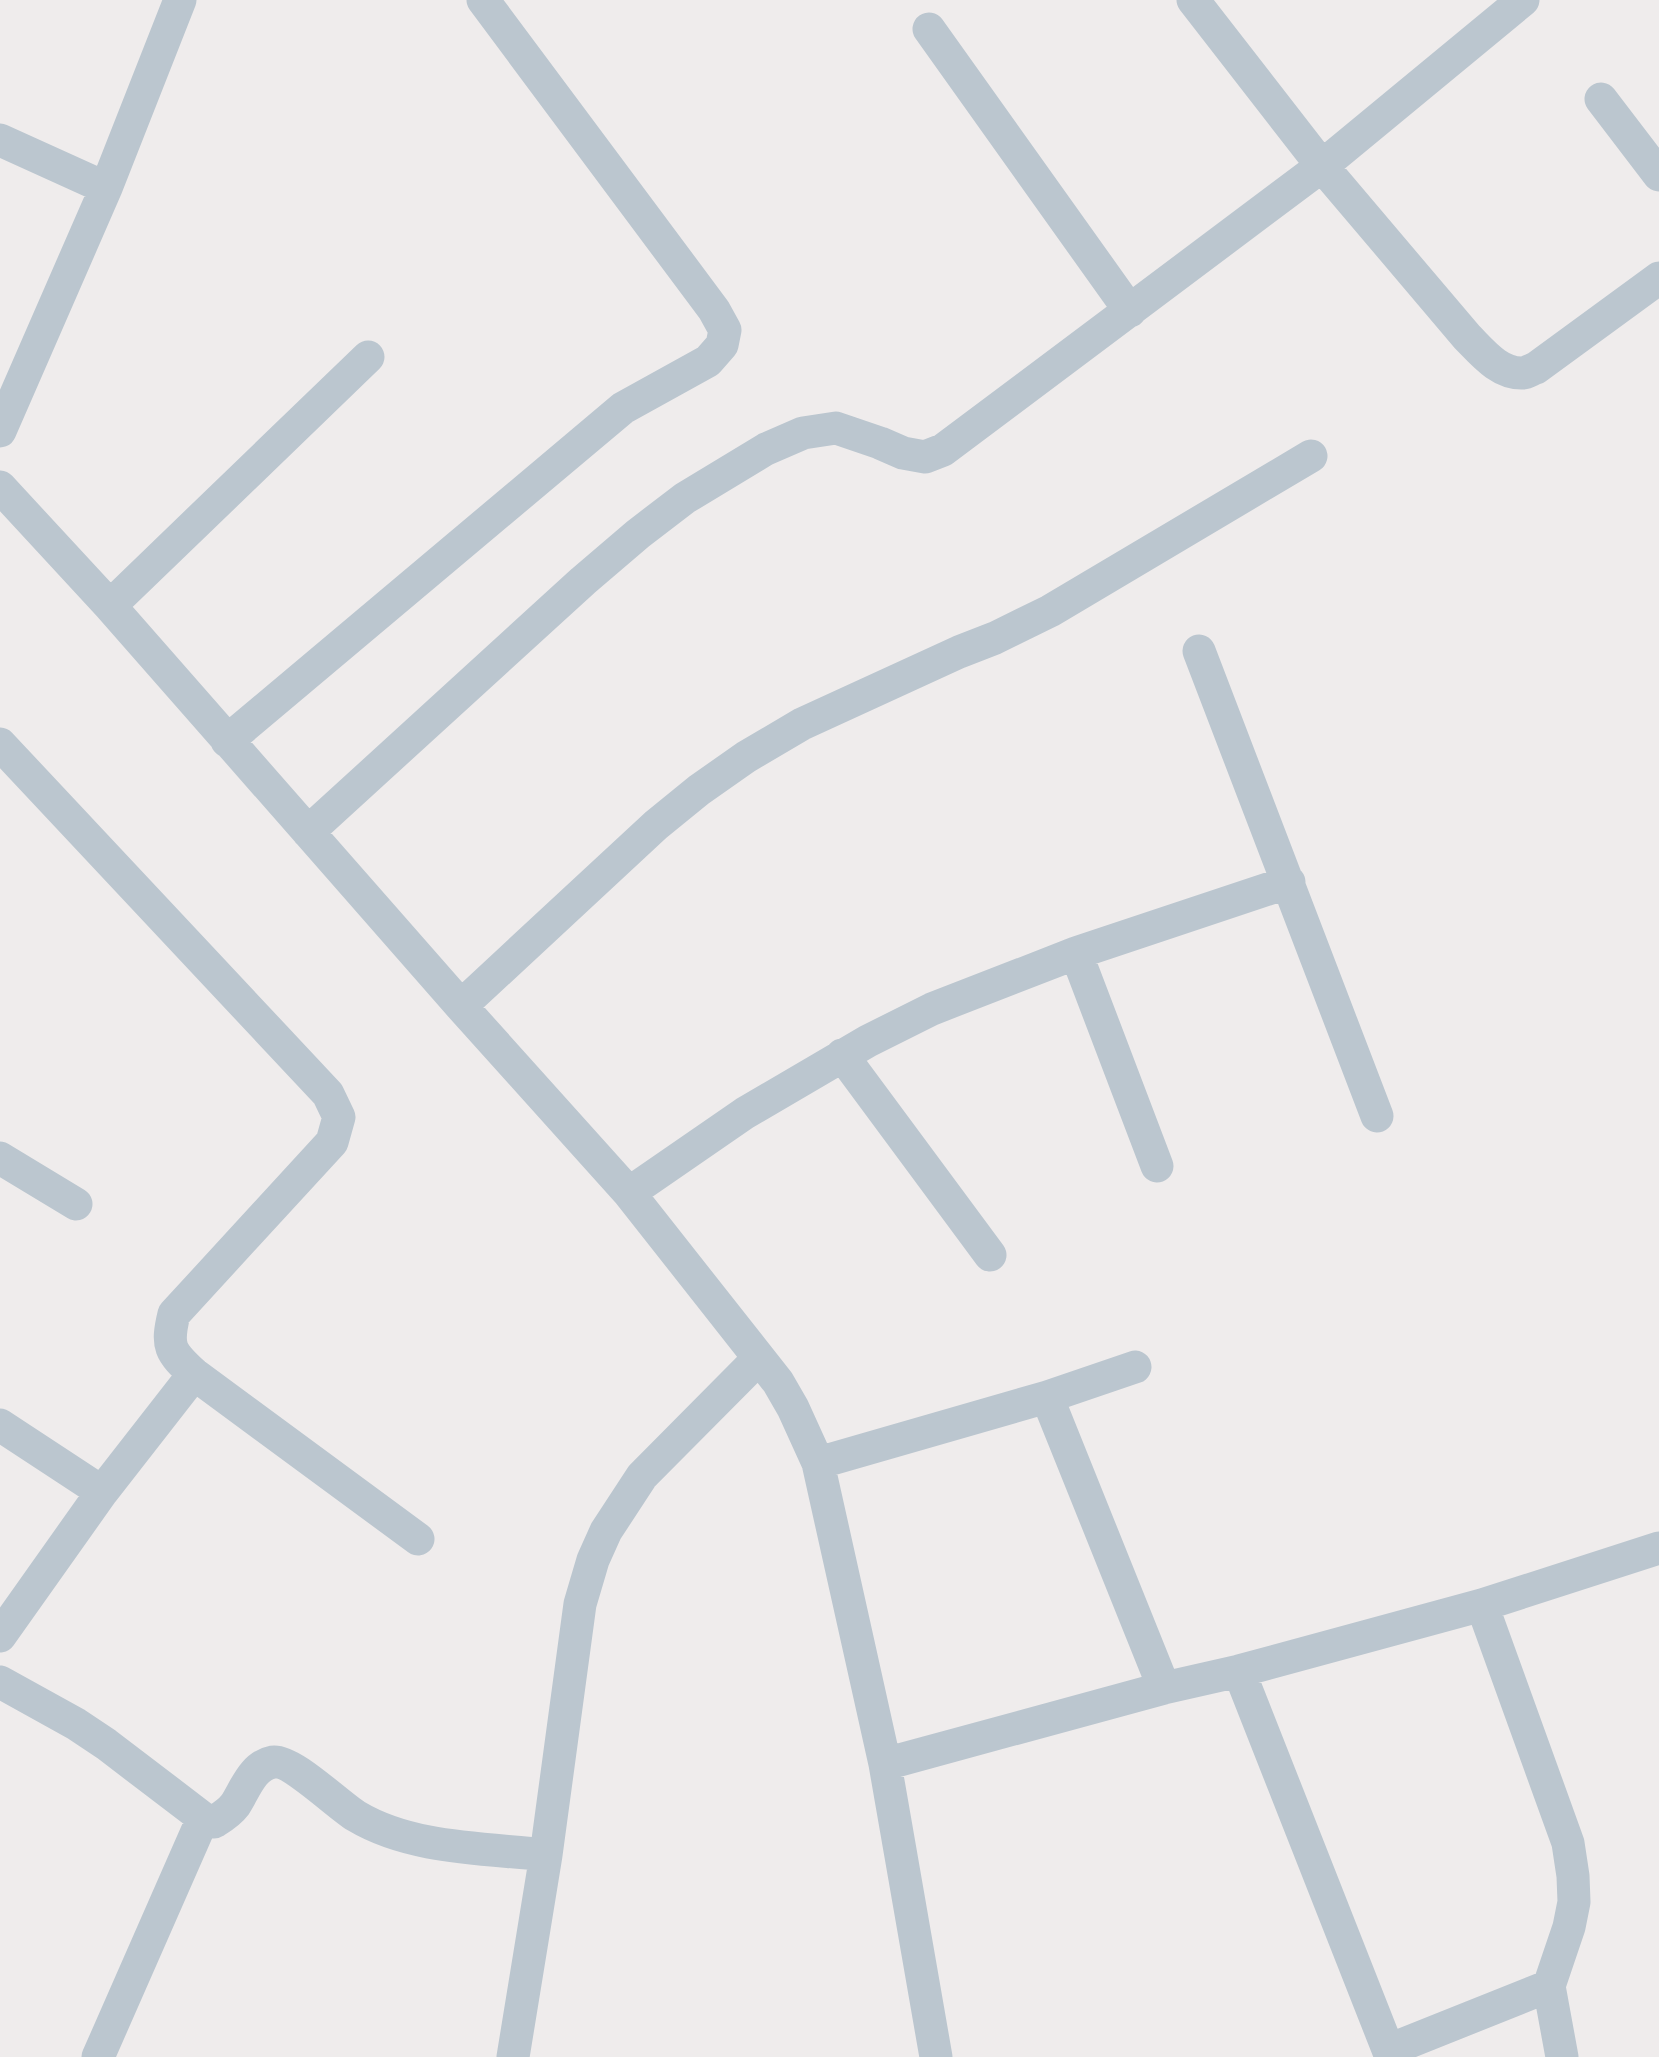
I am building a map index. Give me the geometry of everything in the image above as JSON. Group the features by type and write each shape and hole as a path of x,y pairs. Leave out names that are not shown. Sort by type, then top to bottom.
{"street":[{"path":"0,431 106,188 180,0"},
{"path":"227,741 623,408 708,361 722,345 725,330 714,310 483,0"},
{"path":"1193,0 1322,166 1467,337 1493,363 1508,370 1524,373 1536,368 1659,278"},
{"path":"308,832 583,580 685,498 766,449 803,433 836,428 903,453 925,457 943,450 1322,166 1522,0"},
{"path":"929,29 1130,311"},
{"path":"1601,99 1659,175"},
{"path":"0,140 106,188"},
{"path":"110,606 368,357"},
{"path":"461,1006 656,825 699,790 746,757 802,724 1050,611 1311,456"},
{"path":"0,487 110,606 461,1006 629,1193 778,1382 793,1408 818,1463 885,1764 936,2057"},
{"path":"1199,651 1377,1116"},
{"path":"0,744 328,1095 339,1117 332,1142 174,1314 169,1337 177,1358 194,1374 418,1539"},
{"path":"629,1193 745,1113 842,1055 932,1010 1076,953 1288,882"},
{"path":"1076,953 1157,1166"},
{"path":"842,1055 990,1255"},
{"path":"0,1158 76,1204"},
{"path":"513,2057 546,1855 580,1604 593,1560 606,1531 642,1476 758,1359"},
{"path":"818,1463 1047,1396 1135,1367"},
{"path":"0,1636 102,1492 194,1374"},
{"path":"1047,1396 1164,1688"},
{"path":"0,1425 102,1492"},
{"path":"885,1764 1482,1605 1659,1548"},
{"path":"1482,1605 1568,1843 1574,1902 1569,1927 1549,1986 1562,2057"},
{"path":"1239,1671 1390,2053 1549,1986"},
{"path":"0,1682 76,1724 203,1818 214,1822 225,1815 235,1804 248,1780 261,1768 274,1762 288,1764 353,1814 376,1827 435,1843 546,1855"},
{"path":"98,2057 203,1818"}]}
